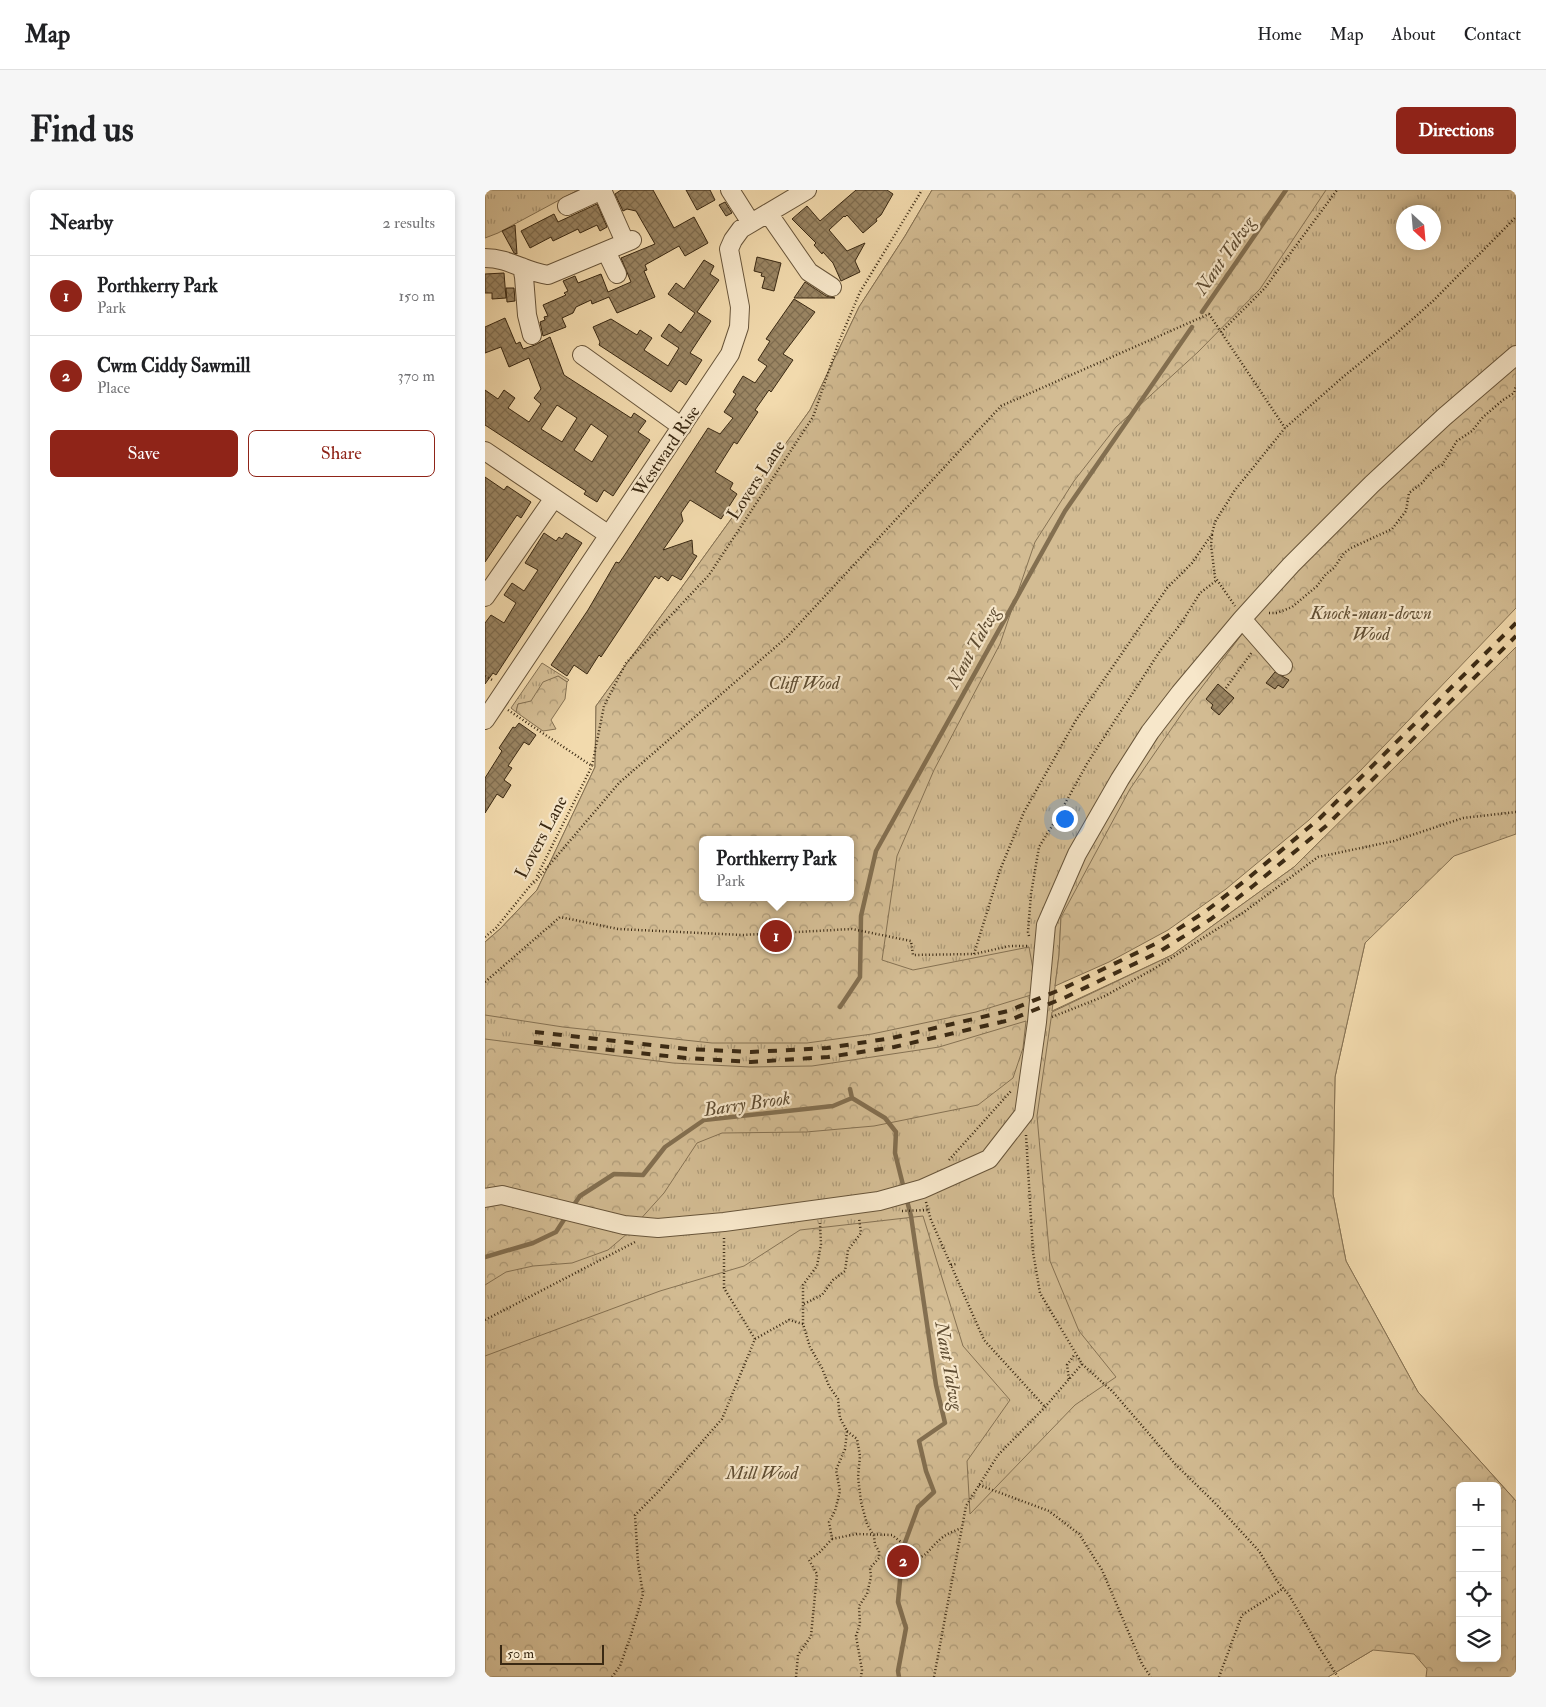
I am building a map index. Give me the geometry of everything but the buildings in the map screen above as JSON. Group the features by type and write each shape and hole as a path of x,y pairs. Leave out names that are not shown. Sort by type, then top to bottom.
{"street":[{"path":"485,258 499,258 536,273 548,275 629,241 602,190 567,206"},
{"path":"730,190 751,223"},
{"name":"Westward Rise","path":"485,720 730,354 739,327 740,307 729,249 733,240 741,229 807,190"},
{"path":"769,213 799,254 809,272 832,287"},
{"path":"606,251 617,274"},
{"path":"522,267 527,315 532,335"},
{"path":"582,355 682,427"},
{"path":"485,1198 502,1194 624,1225 658,1228 724,1222 879,1201 900,1204 919,1190 989,1159 1024,1114 1037,1022 1046,925 1077,854 1120,779 1155,726 1243,618 1291,565 1372,484 1444,417 1516,355"},
{"path":"485,451 609,535"},
{"path":"485,597 554,498"},
{"path":"1243,618 1260,641 1283,666"}],"path":[{"name":"Lovers Lane","path":"485,938 496,928 534,883 593,766 604,706 626,663 709,575 813,416 838,344 860,292 922,190"},
{"path":"1221,332 1264,288 1337,190"},
{"path":"1516,217 1433,301 1285,428 1235,490 1215,522 1211,545 1215,577 1243,618 1277,613 1292,607 1317,586 1326,574 1334,568 1344,553 1391,529 1406,511 1409,493 1422,483 1434,469 1442,465 1457,442 1472,431 1483,417 1514,393 1516,386"},
{"path":"534,883 619,783 787,638 1001,406 1209,314 1285,428"},
{"path":"974,954 1000,870 1024,812 1081,712 1167,588 1191,563 1212,534"},
{"path":"1226,688 1260,641"},
{"path":"497,702 593,766"},
{"path":"1037,1022 1105,996 1157,967 1244,912 1317,857 1394,841 1463,818 1516,812"},
{"path":"485,982 560,917 618,929 742,935 851,928 911,942 913,955 974,954 1010,946 1043,947"},
{"path":"1024,1114 1033,1252 1040,1293 1082,1364 1113,1392 1175,1464 1259,1551 1302,1616 1338,1677"},
{"path":"919,1190 984,1340 1045,1408"},
{"path":"803,1304 822,1295 833,1280 845,1271 848,1250 861,1233 858,1204"},
{"path":"900,1204 924,1211 928,1210"},
{"path":"818,1209 821,1244 817,1266 803,1285 803,1324 809,1347 822,1368 829,1386 838,1399 840,1418 847,1431 857,1439 860,1456 858,1477 861,1502 867,1524 874,1536 875,1545 879,1551 879,1558 871,1568 867,1594 859,1606 859,1624 856,1636 862,1670 861,1677"},
{"path":"724,1222 724,1288 755,1339"},
{"path":"485,1320 635,1242"},
{"path":"951,1265 956,1264"},
{"path":"613,1677 620,1666 643,1594 637,1563 635,1515 658,1492 722,1419 755,1339 789,1320 803,1324"},
{"path":"1069,1379 1067,1365 1076,1354"},
{"path":"934,1677 966,1506 998,1455 1045,1408 1082,1364"},
{"path":"833,1539 829,1522 835,1511 840,1491 836,1470 845,1449 847,1431"},
{"path":"979,1485 1049,1511 1079,1534 1102,1570 1142,1664 1151,1677"},
{"path":"796,1677 798,1655 811,1636 817,1574 809,1560 833,1539 856,1534 892,1535 901,1542 899,1559 907,1560 924,1557 943,1538 962,1527"},
{"path":"1219,1677 1242,1615 1283,1588"}],"green space":[{"path":"485,190 578,190 498,233 485,238"},
{"name":"Mill Wood","path":"932,190 1516,190 1516,363 1061,917 1059,955 1052,1011 1172,955 1294,867 1323,838 1365,943 1335,1077 1333,1194 1346,1261 1418,1392 1499,1482 1456,1482 1456,1494 1373,1650 1328,1677 485,1677 485,942 537,890 595,767 596,706 810,410 859,307"},
{"name":"Cliff Wood","path":"932,190 1326,190 1260,289 1198,352 1116,427 1074,481 1035,542 1000,644 934,770 897,856 882,960 913,970 1029,947 1033,969 1031,995 976,1012 872,1034 807,1043 712,1043 563,1027 485,1015 485,942 537,890 595,767 596,706 810,410 859,307"},
{"name":"Knock-man-down Wood","path":"1516,363 1516,608 1361,770 1309,820 1226,889 1168,930 1109,962 1055,986 1061,917 1130,789 1183,712 1261,609 1305,558 1425,440"},
{"name":"Mill Wood","path":"1516,647 1516,834 1454,856 1365,943 1335,1077 1333,1194 1346,1261 1418,1392 1499,1482 1456,1482 1456,1662 1501,1662 1501,1484 1516,1501 1516,1677 1426,1677 1427,1669 1414,1654 1373,1650 1328,1677 485,1677 485,1356 660,1291 744,1266 800,1230 923,1216 963,1346 1010,1400 967,1461 970,1514 1075,1405 1116,1377 1079,1331 1050,1261 1037,1116 1052,1012 1172,955 1294,867"},
{"path":"542,663 569,680 567,682 558,676 531,702 518,704 516,712 511,708"},
{"path":"558,676 567,682 565,699 551,720 556,729 543,731 516,712 518,704 531,701 543,682"},
{"path":"1026,1021 1023,1048 1013,1078 978,1105 874,1126 806,1132 722,1133 697,1143 664,1193 628,1233 608,1250 572,1263 533,1266 506,1272 485,1285 485,1039 673,1063 750,1067 812,1066 939,1047"},
{"path":"1501,1484 1516,1501 1501,1489"}],"waterway":[{"name":"Nant Talwg","path":"1202,312 1286,190"},
{"name":"Nant Talwg","path":"840,1007 860,977 861,916 876,851 1065,511 1192,327"},
{"name":"Nant Talwg","path":"850,1089 852,1098 885,1118 896,1132 895,1153 904,1189"},
{"name":"Barry Brook","path":"571,1209 580,1196 614,1174 643,1175 665,1147 704,1120 833,1106 852,1098"},
{"name":"Nant Talwg","path":"899,1677 898,1671 906,1628 898,1602 903,1548 918,1507 934,1492 926,1471 919,1441 945,1423 936,1385 911,1216 906,1197"},
{"name":"Barry Brook","path":"485,1257 533,1243 556,1232 567,1215"}],"railway":[{"path":"535,1032 687,1049 751,1052 827,1048 892,1038 1008,1011 1062,989 1155,944 1206,911 1247,879 1319,819 1516,623"},
{"path":"534,1042 686,1058 751,1062 828,1057 894,1047 1010,1020 1066,997 1159,952 1211,919 1253,886 1326,826 1516,636"}],"place":[{"name":"Porthkerry Park","path":"776,936"},
{"name":"Cwm Ciddy Sawmill","path":"903,1561"}]}
